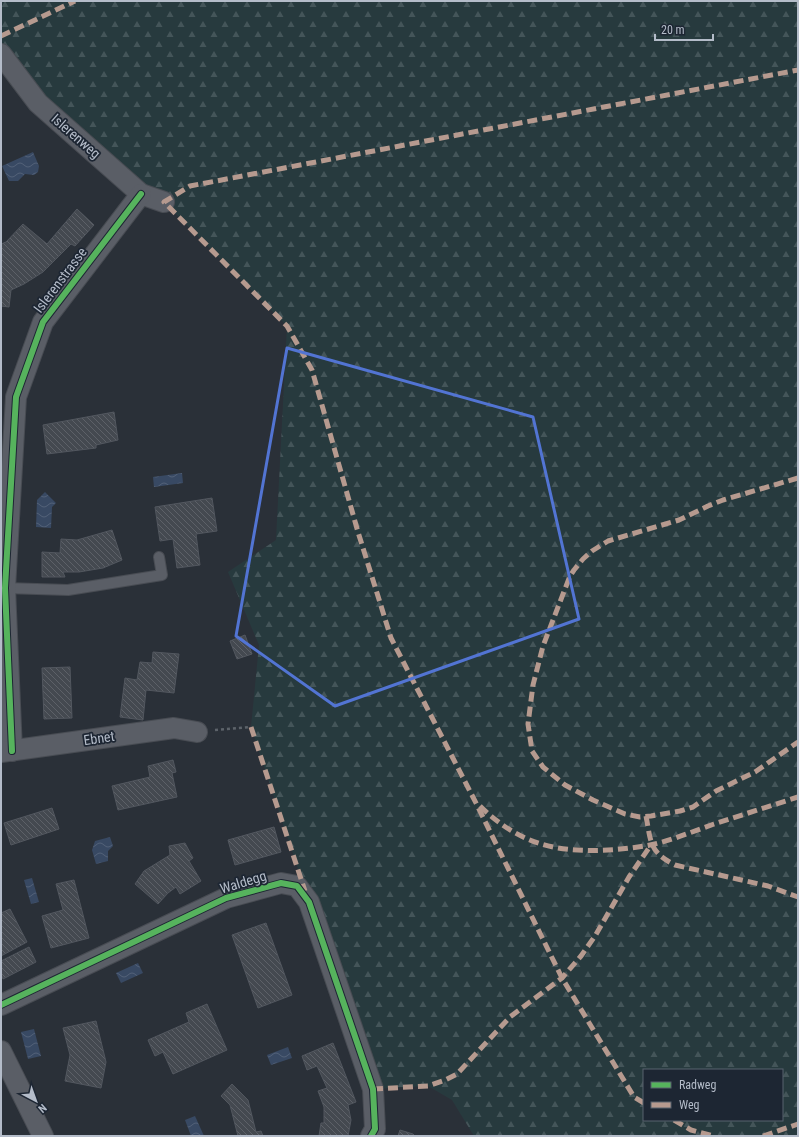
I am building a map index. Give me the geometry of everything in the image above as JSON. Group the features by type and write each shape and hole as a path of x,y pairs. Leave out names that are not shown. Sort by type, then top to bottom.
{"street":[{"name":"Islerenweg","path":"1,54 38,103 141,194 164,202"},
{"name":"Islerenstrasse","path":"6,751 5,588 16,397 43,322 141,194"},
{"name":"Ebnet","path":"6,751 174,728 197,732"},
{"name":"Waldegg","path":"1,1005 226,898 281,883 297,886 309,902 373,1089 375,1129 371,1136"},
{"path":"1,1051 43,1136"}],"lane":[{"path":"5,588 68,590 162,575 159,557"}],"path":[{"path":"197,732 251,727"}],"highlighted area":[{"path":"287,348 533,417 579,619 335,706 236,636"}],"green space":[{"path":"1,1 798,1 798,1136 474,1136 452,1100 428,1086 373,1089 251,727 259,645 228,572 276,540 287,326 164,202 141,194 1,54"}],"water":[{"path":"33,152 39,166 38,172 34,175 25,174 18,181 9,181 2,166"},
{"path":"182,473 183,483 154,487 153,477"},
{"path":"45,492 56,503 52,507 51,528 36,527 37,500"},
{"path":"110,837 113,846 108,851 108,861 96,864 92,850 95,841"},
{"path":"32,878 39,902 31,904 24,880"},
{"path":"138,963 143,973 121,983 116,973"},
{"path":"34,1029 41,1056 28,1059 21,1032"},
{"path":"288,1047 292,1058 271,1065 267,1055"},
{"path":"195,1116 204,1136 191,1136 185,1120"}],"building":[{"path":"77,209 94,225 75,246 71,244 43,272 11,290 9,307 1,306 1,244 6,242 23,224 47,244"},
{"path":"114,412 118,440 96,445 96,448 47,454 43,425"},
{"path":"212,498 217,531 196,534 200,565 177,568 173,539 160,541 155,507"},
{"path":"112,530 122,560 103,568 79,572 63,572 65,577 42,577 42,552 60,553 61,539 77,540"},
{"path":"245,635 252,654 237,659 230,641"},
{"path":"153,652 179,654 174,693 146,690 143,720 120,717 125,678 137,680 140,662 152,663"},
{"path":"70,667 72,718 44,719 42,668"},
{"path":"173,760 176,772 172,773 177,797 118,810 112,786 150,777 148,766"},
{"path":"52,808 59,829 11,845 4,823"},
{"path":"274,827 281,852 235,865 228,840"},
{"path":"185,843 193,858 189,861 201,881 180,894 176,887 158,904 135,884 144,871 170,855 169,846"},
{"path":"74,880 89,938 51,948 42,916 63,910 56,884"},
{"path":"10,909 27,942 1,956 1,913"},
{"path":"266,923 292,995 258,1008 232,935"},
{"path":"29,947 36,962 3,979 1,974 1,961"},
{"path":"207,1004 227,1050 173,1074 163,1052 155,1056 148,1040 189,1022 186,1013"},
{"path":"96,1021 106,1062 101,1088 65,1081 70,1055 63,1028"},
{"path":"333,1043 356,1102 348,1105 351,1120 348,1136 319,1136 321,1123 324,1123 324,1107 318,1091 327,1088 317,1066 307,1070 302,1056"},
{"path":"232,1084 248,1100 256,1132 261,1131 263,1136 238,1136 230,1105 221,1096"},
{"path":"400,1130 413,1134 415,1136 398,1136"}],"marked path":[{"path":"1,36 75,1"},
{"path":"643,1102 634,1097 562,978 476,803 391,638 358,532 312,370 287,326 164,202 190,186 798,70"},
{"path":"798,478 723,500 679,520 608,541 592,551 583,559 570,576 543,646 533,685 528,724 532,751 543,767 565,785 593,800 625,814 640,817 680,811 693,807 716,791 755,772 798,742"},
{"path":"251,727 305,891"},
{"path":"480,806 508,829 532,841 567,849 610,850 658,843 798,797"},
{"path":"646,816 651,840 656,851 660,856 675,865 768,886 798,897"},
{"path":"373,1089 428,1086 457,1074 510,1017 562,978 581,956 595,936 629,877 651,845"},
{"path":"676,1121 691,1130 714,1136"},
{"path":"763,1136 798,1124"}],"cycle path":[{"path":"12,751 5,588 16,397 43,322 141,194"},
{"path":"1,1005 226,898 281,883 297,886 309,902 373,1089 375,1129 371,1136"}]}
